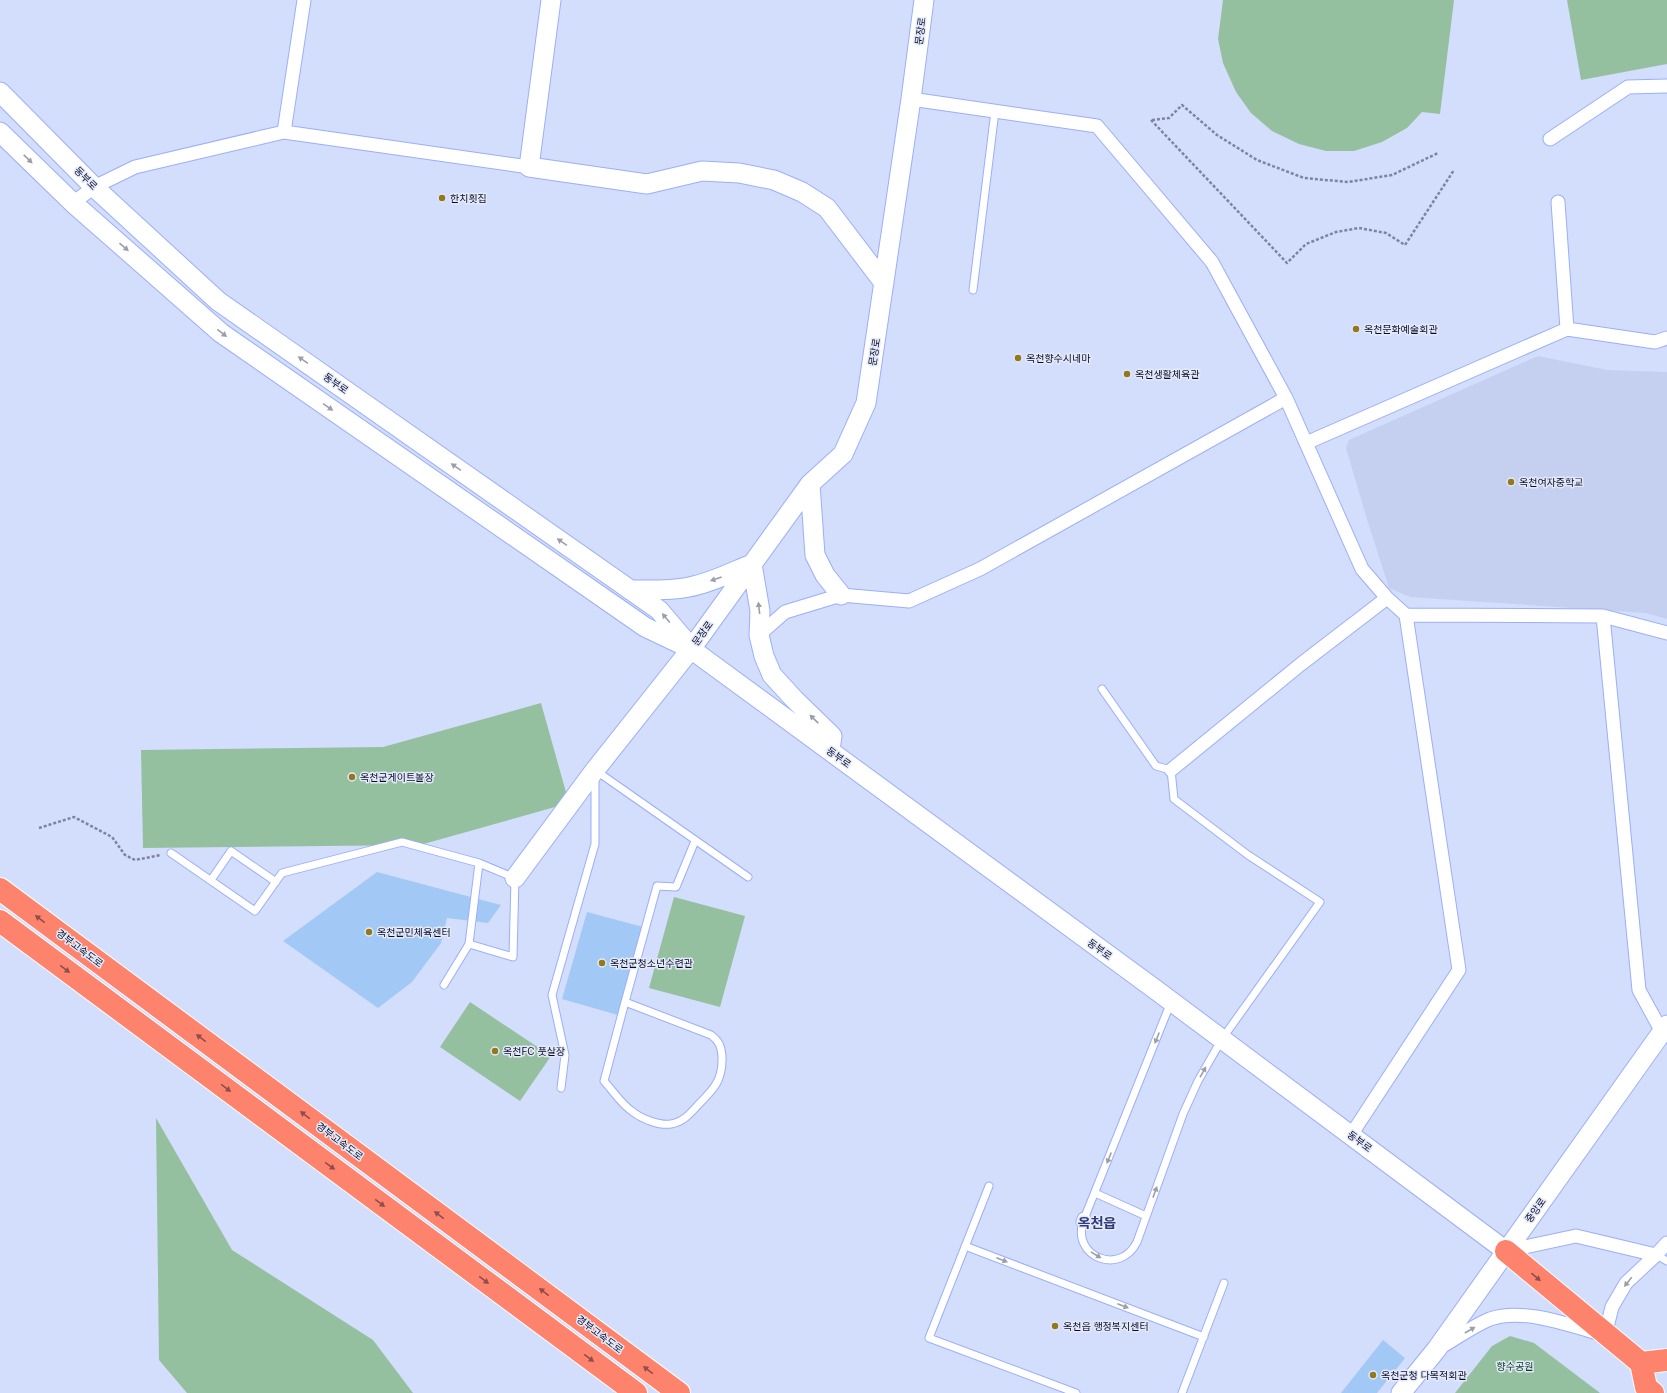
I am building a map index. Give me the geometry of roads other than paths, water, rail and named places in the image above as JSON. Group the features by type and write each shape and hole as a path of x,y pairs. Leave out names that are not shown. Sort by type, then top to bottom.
{"highway":[{"name":"경부고속도로","path":"0,889 680,1393"},
{"path":"0,921 636,1393"},
{"path":"1506,1251 1641,1363 1646,1387 1653,1393"},
{"path":"1641,1363 1667,1360"}],"street":[{"path":"284,132 304,0"},
{"path":"529,167 551,0"},
{"name":"문장로","path":"515,878 595,770 691,648 810,484 843,454 866,403 911,99 924,0"},
{"path":"1550,139 1628,87 1667,86"},
{"name":"동부로","path":"0,92 94,187 218,301 659,610 691,648"},
{"path":"911,99 1097,126 1212,262 1286,398 1362,569 1387,598 1406,615 1459,970 1351,1135"},
{"name":"동부로","path":"0,132 73,203 222,333 645,627 691,648 1172,1002 1506,1251"},
{"path":"73,203 94,187 135,168 284,132 647,184 702,171 739,173 774,180 802,192 827,208 884,282"},
{"path":"1558,202 1567,329"},
{"path":"1306,443 1567,329 1655,342 1667,338"},
{"path":"759,635 785,612 841,595 909,601 980,569 1286,398"},
{"path":"810,484 815,555 825,576 841,595"},
{"path":"630,590 662,590 689,587 718,578 752,564 760,611 759,635 764,656 772,675 794,700 832,736 830,750"},
{"path":"1172,770 1301,664 1387,598"},
{"path":"1406,615 1603,616 1667,633"},
{"path":"1603,616 1639,990 1665,1028"},
{"name":"중앙로","path":"1401,1393 1436,1350 1665,1028"},
{"path":"1506,1251 1576,1236 1662,1258"},
{"path":"1436,1350 1490,1319 1509,1316 1536,1316 1605,1334 1612,1307 1626,1283 1662,1258 1667,1243"}],"lane":[{"path":"974,290 995,111"},
{"path":"1102,689 1156,766 1172,770 1174,799 1248,855 1320,902 1222,1039 1198,1081 1183,1114 1137,1242 1126,1256 1113,1260 1101,1259 1088,1251 1082,1237 1083,1221 1172,1002"},
{"path":"595,770 748,878"},
{"path":"561,1088 565,1055 552,995 595,844 595,770"},
{"path":"625,1002 711,1035 718,1040 722,1049 720,1079 713,1090 685,1119 670,1124 653,1122 633,1113 604,1081 625,1002 657,886 676,887 695,841"},
{"path":"171,853 255,911 282,872 402,842 479,863 515,878 513,956 469,944"},
{"path":"211,880 231,851 276,882"},
{"path":"444,985 469,944 479,863"},
{"path":"989,1186 929,1338 1076,1393"},
{"path":"1095,1193 1146,1216"},
{"path":"965,1246 1204,1337"},
{"path":"1182,1393 1224,1283"}],"place":[{"name":"한치횟집","path":"442,198"},
{"name":"옥천문화예술회관","path":"1356,329"},
{"name":"옥천향수시네마","path":"1018,358"},
{"name":"옥천생활체육관","path":"1127,374"},
{"name":"옥천여자중학교","path":"1511,482"},
{"name":"옥천군게이트볼장","path":"352,777"},
{"name":"옥천군민체육센터","path":"369,932"},
{"name":"옥천군청소년수련관","path":"602,963"},
{"name":"옥천FC 풋살장","path":"495,1051"},
{"name":"옥천읍 행정복지센터","path":"1055,1326"},
{"name":"옥천군청 다목적회관","path":"1373,1375"}],"district":[{"name":"옥천읍","path":"1097,1223"}],"park label":[{"name":"향수공원","path":"1515,1366"}]}
